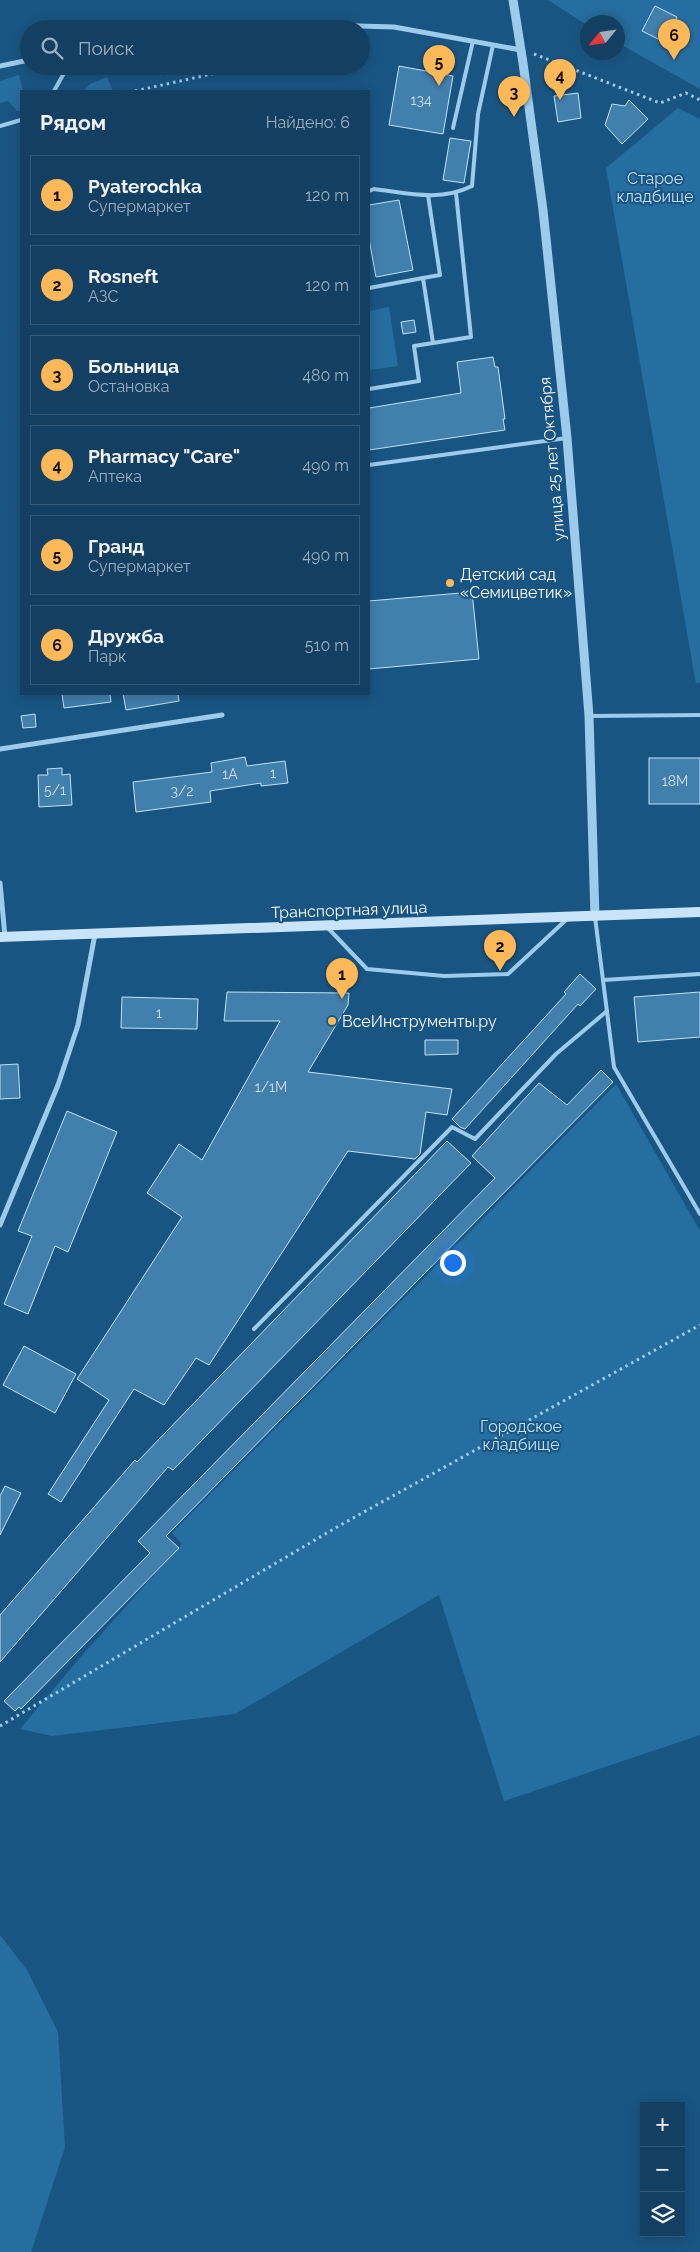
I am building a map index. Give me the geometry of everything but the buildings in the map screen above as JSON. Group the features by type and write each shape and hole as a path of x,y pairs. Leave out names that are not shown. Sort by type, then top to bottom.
{"main road":[{"name":"Транспортная улица","path":"3,937 700,912"}],"street":[{"name":"улица 25 лет Октября","path":"513,0 543,210 567,438 589,716 596,917"},
{"path":"370,26 394,27 521,50"},
{"path":"0,66 20,62"},
{"path":"0,749 222,715"},
{"path":"0,883 3,937"},
{"path":"0,1225 58,1085 78,1025 95,934"}],"lane":[{"path":"453,128 473,41"},
{"path":"370,191 374,189 428,195 456,193 472,186 478,114 493,45"},
{"path":"55,90 63,75"},
{"path":"0,126 20,120"},
{"path":"370,389 419,381 414,346 471,337 456,193"},
{"path":"370,288 440,275 428,195"},
{"path":"423,278 433,343"},
{"path":"370,465 567,438"},
{"path":"589,716 700,715"},
{"path":"326,926 367,969 444,976 508,974 568,917"},
{"path":"596,917 614,1067 700,1214"},
{"path":"603,980 700,974"},
{"path":"254,1329 452,1127 476,1139 556,1054 607,1011"}],"path":[{"path":"521,50 660,103 686,93 700,100"},
{"path":"143,90 209,75"},
{"path":"0,1726 337,1527 700,1325"}],"green space":[{"path":"548,0 700,0 700,89 625,47 625,15 580,15 580,21"},
{"path":"19,75 23,90 20,90 20,111 17,111 8,101 0,103 0,81"},
{"path":"107,77 113,90 84,90 90,84"},
{"name":"Старое кладбище","path":"678,108 700,119 700,682 696,684 606,168"},
{"path":"389,307 398,366 370,370 370,311"},
{"name":"Городское кладбище","path":"616,1084 700,1231 700,1735 504,1801 439,1595 235,1714 52,1736 20,1729 78,1660 182,1544 172,1533"},
{"path":"0,1935 27,1970 58,2032 65,2147 31,2252 0,2252"}],"place":[{"name":"Дружба","path":"674,60"},
{"name":"Гранд","path":"439,86"},
{"name":"Pharmacy \"Care\"","path":"560,100"},
{"name":"Больница","path":"514,117"},
{"name":"Детский сад «Семицветик»","path":"450,583"},
{"name":"Rosneft","path":"500,971"},
{"name":"Pyaterochka","path":"342,999"},
{"name":"ВсеИнструменты.ру","path":"332,1021"}]}
